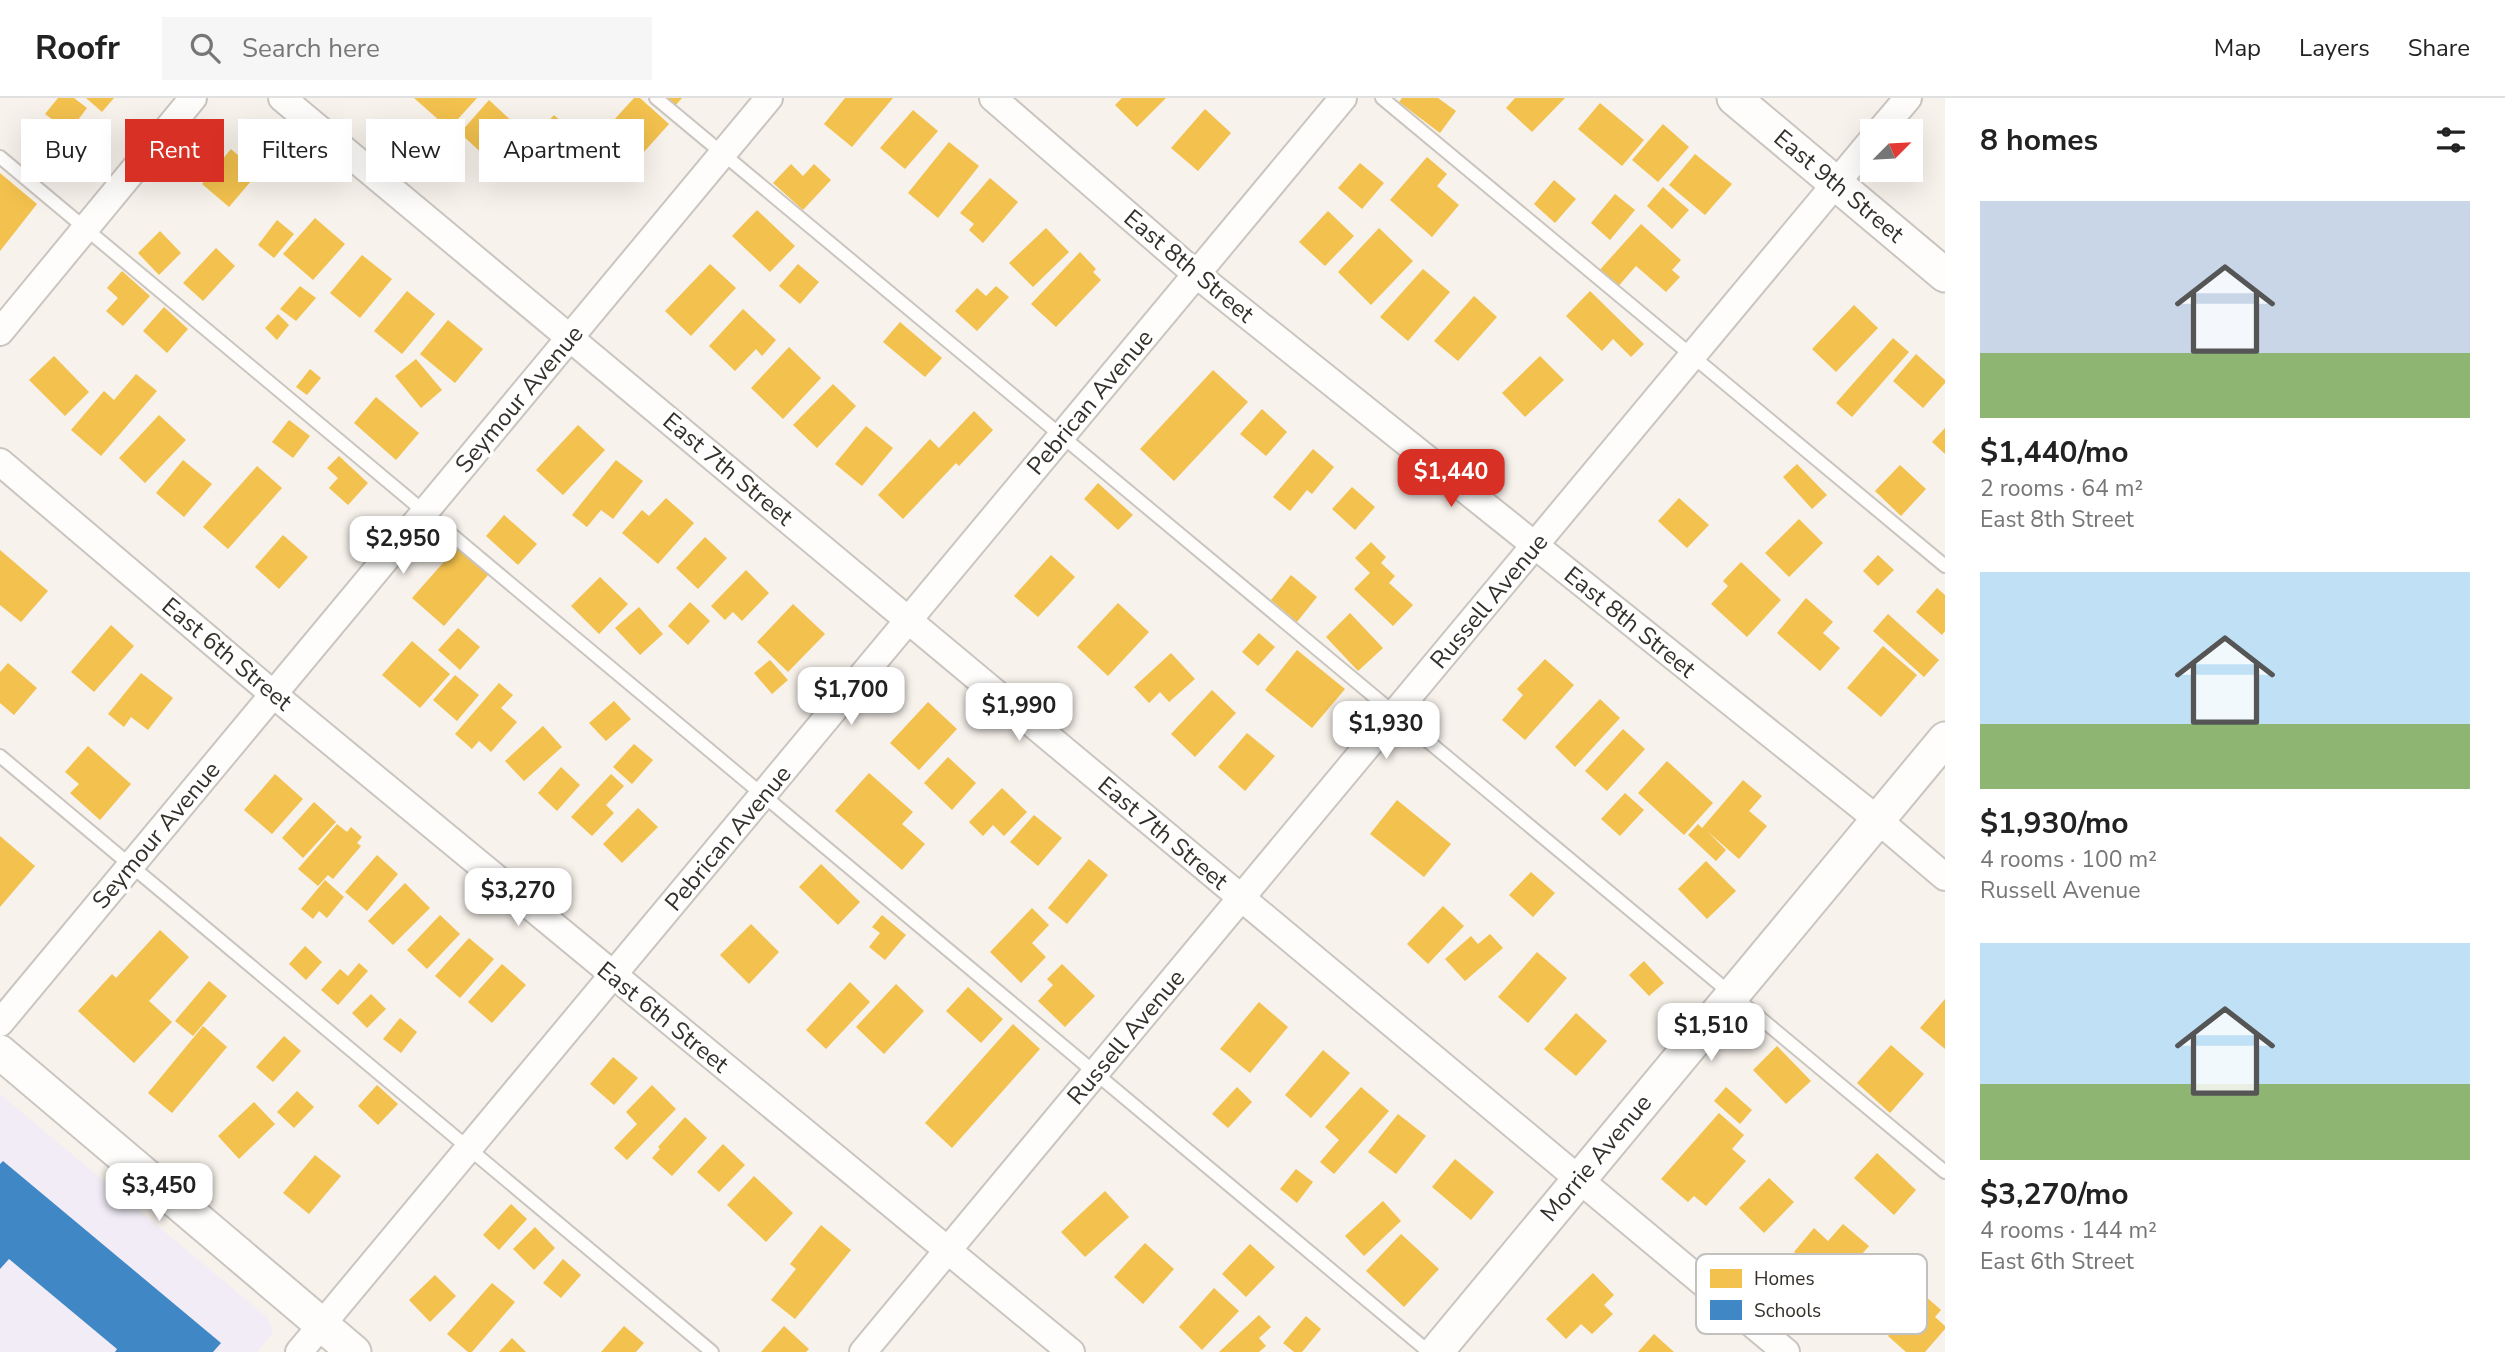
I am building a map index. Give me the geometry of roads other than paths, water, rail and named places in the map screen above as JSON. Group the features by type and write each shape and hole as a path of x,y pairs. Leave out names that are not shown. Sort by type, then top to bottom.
{"street":[{"path":"0,332 193,98"},
{"name":"East 7th Street","path":"282,98 1696,1277"},
{"name":"Seymour Avenue","path":"0,1023 769,98"},
{"name":"East 8th Street","path":"993,98 1196,274 1878,820 1945,877"},
{"name":"Pebrican Avenue","path":"299,1352 1343,98"},
{"name":"East 9th Street","path":"1734,98 1945,275"},
{"path":"1890,119 1908,98"},
{"name":"Russell Avenue","path":"863,1352 1860,155"},
{"name":"East 6th Street","path":"0,461 273,694 1071,1352"},
{"name":"Morrie Avenue","path":"1436,1352 1945,739"},
{"path":"0,1052 354,1352"},
{"name":"East 7th Street","path":"1764,1334 1786,1352"}],"lane":[{"path":"656,98 1945,1172"},
{"path":"1381,98 1945,566"},
{"path":"0,157 1429,1352"},
{"path":"0,756 712,1352"}]}
